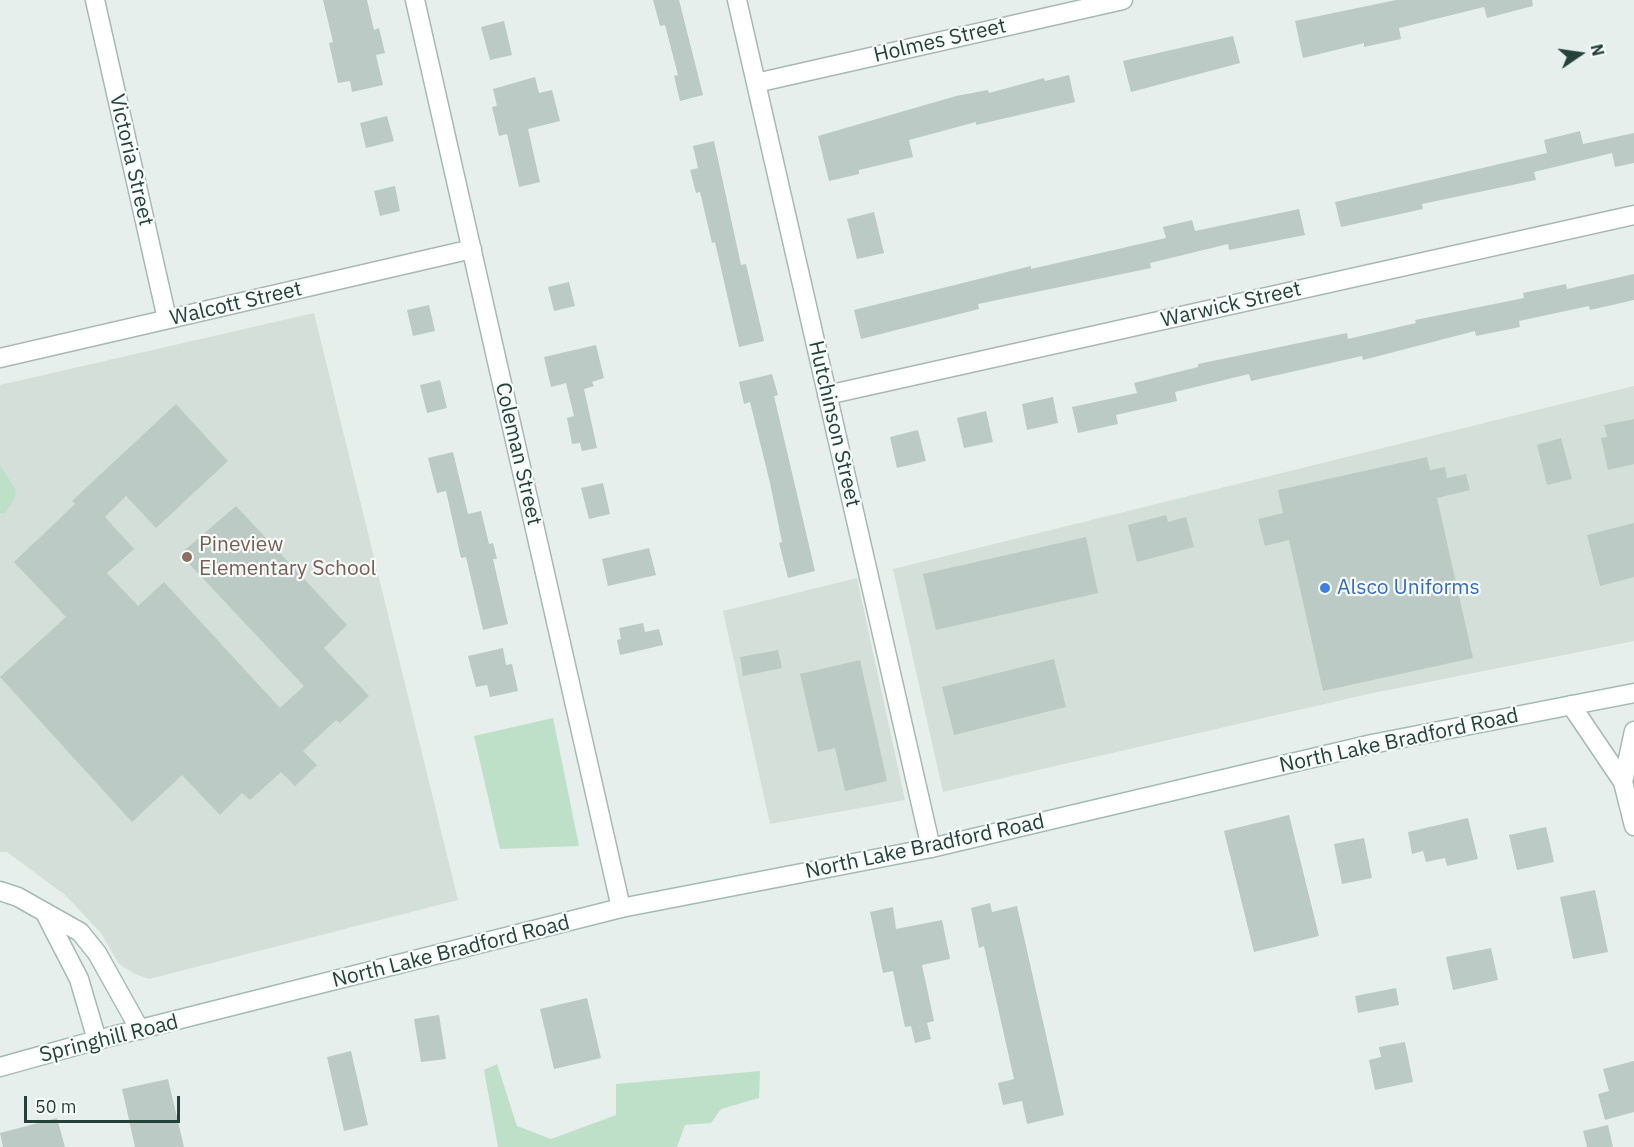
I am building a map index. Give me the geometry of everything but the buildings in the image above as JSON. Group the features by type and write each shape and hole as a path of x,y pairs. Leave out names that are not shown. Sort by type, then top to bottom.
{"street":[{"name":"Victoria Street","path":"95,0 167,319"},
{"name":"Coleman Street","path":"415,0 621,908"},
{"name":"Hutchinson Street","path":"737,0 931,848"},
{"name":"Holmes Street","path":"756,83 1123,0"},
{"name":"Warwick Street","path":"827,395 1634,215"},
{"name":"Walcott Street","path":"0,358 472,249"},
{"name":"North Lake Bradford Road","path":"219,1011 621,908 931,848 1372,744 1634,693"},
{"path":"1571,705 1623,782 1634,826"},
{"path":"1623,782 1634,731"},
{"path":"0,891 18,897 46,915 80,932 97,954 140,1030"},
{"path":"46,915 79,979 96,1040"},
{"name":"Springhill Road","path":"0,1067 96,1040 219,1011"}],"shaded area":[{"name":"Pineview Elementary School","path":"314,313 458,900 149,979 119,964 101,933 65,895 7,852 0,852 0,385"},
{"name":"Alsco Uniforms","path":"1634,386 1634,641 1368,694 943,792 893,569"},
{"path":"857,578 905,800 770,824 723,611"}],"green space":[{"path":"0,465 16,490 15,498 5,513 0,513"},
{"path":"553,718 579,846 500,849 474,736"},
{"path":"497,1064 517,1126 551,1139 616,1115 616,1084 760,1071 759,1098 721,1109 711,1123 685,1125 677,1147 498,1147 484,1070"}],"place":[{"name":"Pineview Elementary School","path":"187,557"},
{"name":"Alsco Uniforms","path":"1325,588"}]}
